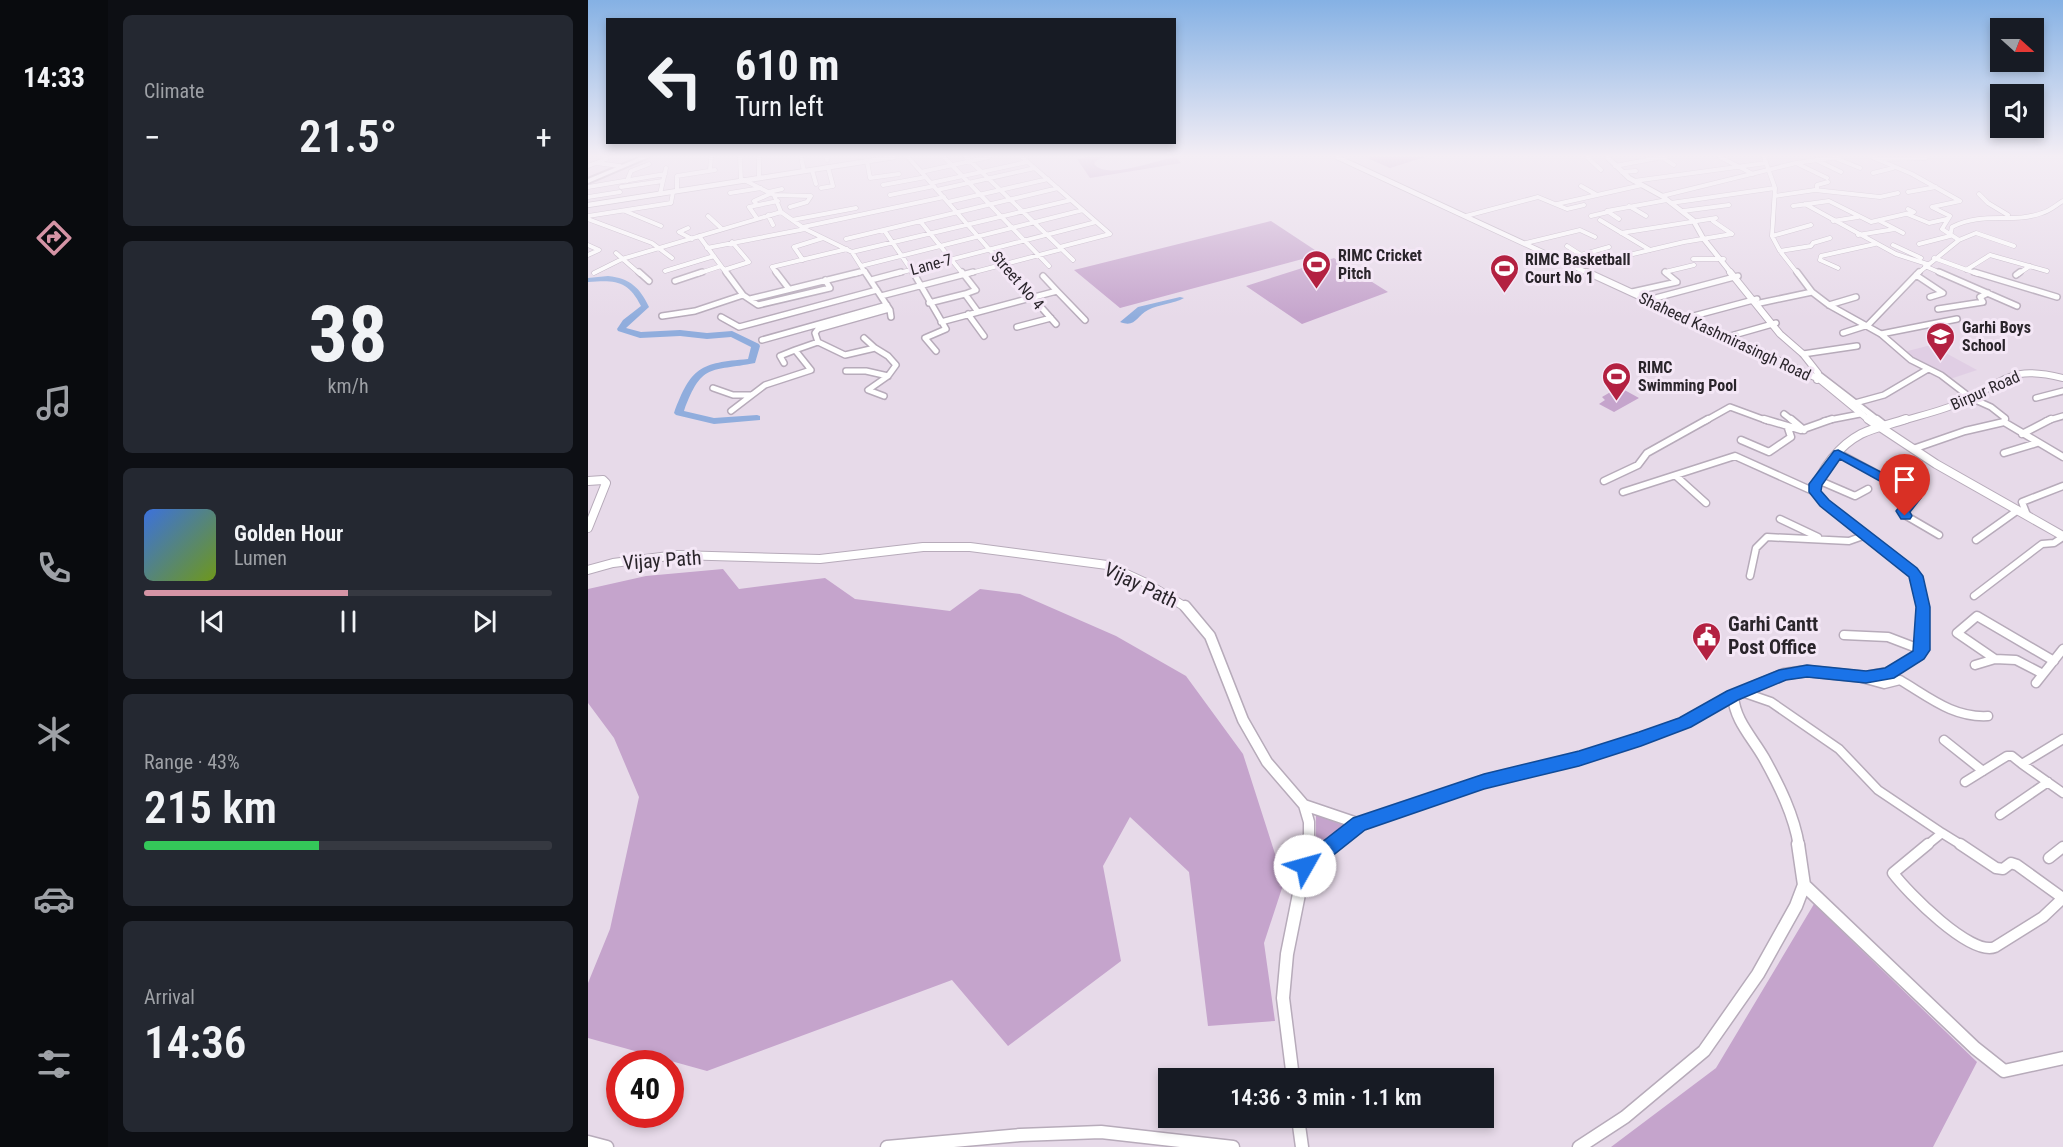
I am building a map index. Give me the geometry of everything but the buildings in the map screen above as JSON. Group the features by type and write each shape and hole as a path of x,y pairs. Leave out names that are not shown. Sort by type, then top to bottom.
{"street":[{"path":"588,217 619,211"},
{"path":"623,211 661,226"},
{"path":"751,211 756,218"},
{"path":"792,220 842,211"},
{"path":"707,248 883,211"},
{"path":"846,239 965,211"},
{"path":"997,211 1049,266"},
{"path":"852,252 1028,211"},
{"path":"750,299 825,280 902,256 1081,211"},
{"path":"881,296 1110,234 1084,211"},
{"name":"Shaheed Kashmirasingh Road","path":"1452,211 1819,379"},
{"name":"Shaheed Kashmirasingh Road","path":"1454,211 1819,379"},
{"path":"1466,216 1487,211"},
{"path":"1637,211 1646,216"},
{"path":"1683,211 1693,220 1789,341 1803,354 1819,379 1860,414 1883,427"},
{"path":"1774,211 1772,236 1780,251 1812,292 1829,305 1868,325 1903,354 1971,398 2000,412 2005,418 2004,422"},
{"path":"1816,211 1903,257 1965,270 2057,297"},
{"path":"1846,211 1870,222 1880,221 1908,211 1929,223 1947,219"},
{"path":"1939,211 1950,216 1942,229 1959,240"},
{"path":"2001,211 2009,215"},
{"path":"1950,236 1952,227 1956,224 2009,215 2041,214 2047,211"},
{"path":"594,273 606,265 721,228 781,212 804,228 852,252 881,296 891,317"},
{"name":"Street No 4","path":"958,212 1054,321 1017,327"},
{"path":"1022,212 1073,260"},
{"path":"1591,216 1608,212 1619,219"},
{"path":"768,215 773,225"},
{"path":"708,216 721,228"},
{"path":"588,217 653,244 672,258"},
{"path":"1833,221 1858,217"},
{"path":"1600,220 1650,250"},
{"path":"1578,267 1732,234 1714,220 1693,220 1621,233"},
{"path":"920,221 976,290 929,303"},
{"path":"1880,221 1902,233"},
{"name":"Lane-7","path":"871,280 1096,222"},
{"path":"1772,236 1811,225"},
{"path":"688,228 679,232 692,239"},
{"path":"1858,235 1895,229"},
{"path":"884,230 912,269 946,330 925,338 936,351"},
{"path":"1526,243 1580,230 1595,237"},
{"path":"1842,333 1868,325 1884,305 1929,262 1959,240 1976,232 2014,246"},
{"path":"699,236 743,295 760,305 830,288 825,280"},
{"path":"1919,244 1950,236"},
{"path":"803,260 794,247 823,238"},
{"path":"1780,251 1806,247 1830,238"},
{"path":"675,281 749,262 732,242"},
{"path":"1821,256 1875,244"},
{"path":"588,245 599,250 588,255"},
{"path":"1893,245 2017,306"},
{"path":"1567,246 1581,255"},
{"path":"1563,260 1609,247"},
{"path":"1806,247 1821,256 1821,260 1838,268"},
{"path":"789,289 772,267 847,249"},
{"path":"616,253 649,281"},
{"path":"1965,270 1990,255 2047,271"},
{"path":"664,271 714,256"},
{"path":"1632,292 1677,282 1665,272 1694,262 1722,259"},
{"path":"2016,275 2030,266"},
{"path":"1043,276 1085,320"},
{"path":"1648,300 1736,276"},
{"path":"1916,276 1944,293 1930,297"},
{"path":"721,317 739,327 877,290"},
{"path":"941,322 1057,291"},
{"path":"1686,318 1757,300 1812,292"},
{"path":"1938,309 1983,303 1980,297 1988,293"},
{"path":"965,294 978,312"},
{"path":"662,316 695,311 743,295"},
{"path":"1829,305 1856,297"},
{"path":"762,340 888,308"},
{"path":"818,342 814,333 818,329 888,308"},
{"path":"968,315 984,336"},
{"path":"1881,334 1957,319"},
{"path":"1727,337 1774,323"},
{"path":"864,338 896,364 888,376 868,390 884,396"},
{"path":"784,363 780,356 818,342 845,355 856,351 862,353 875,348"},
{"path":"1803,354 1857,346"},
{"path":"731,411 767,384 792,378 811,370 795,350"},
{"path":"1855,403 1884,395 1928,369"},
{"path":"846,371 866,371 888,376"},
{"name":"Birpur Road","path":"1818,480 1849,441 1883,427 1971,398 2008,376 2020,372 2059,377"},
{"path":"1819,379 1855,403 1912,449 2063,536 2055,543 2042,544 1974,596"},
{"path":"713,388 734,395 751,395"},
{"path":"2036,398 2063,391"},
{"path":"1604,481 1638,465 1647,453 1730,406 1788,428 1804,430 1820,422 1860,414"},
{"path":"1784,414 1804,430"},
{"path":"2022,434 2063,416"},
{"path":"1912,449 1965,431 2004,422 2062,456"},
{"path":"1741,440 1769,452 1791,436 1788,428"},
{"path":"2004,453 2037,443"},
{"path":"1838,453 1912,493 1915,498 1908,502 1909,507 1903,511 1903,514 1939,535"},
{"path":"1305,866 1360,824 1484,781 1579,758 1641,739 1685,722 1737,694 1784,674 1807,671 1866,677 1888,673 1919,655 1922,650 1923,607 1916,576 1825,503 1815,492 1738,456 1623,492"},
{"path":"1676,476 1706,503"},
{"path":"588,481 603,480 606,483 588,528"},
{"path":"1815,492 1818,480 1855,496"},
{"path":"2027,515 2022,502 2036,498 2055,485 2063,486"},
{"path":"1847,500 1868,489"},
{"path":"1976,540 2018,510"},
{"path":"1780,519 1821,539"},
{"path":"1750,576 1753,555 1761,539 1781,537 1848,541 1866,535"},
{"name":"Vijay Path","path":"588,570 613,563 677,555 820,559 923,547 970,547 1107,565 1146,583 1186,607 1210,636 1243,720 1267,762 1304,805"},
{"path":"1995,659 1957,633 1977,616 2054,661"},
{"path":"1844,635 1888,637 1922,650"},
{"path":"2036,683 2063,649"},
{"path":"1975,664 1995,659 2016,660 2043,674"},
{"path":"1856,676 1884,684 1900,680 1953,712 1971,717 1988,716"},
{"path":"1737,694 1771,702 1830,743 1878,790 1996,868 2003,869 2012,864 2017,865 2060,896 2061,900 2043,916 1995,947 1990,949 1982,947 1931,917 1909,896 1893,873 1942,833"},
{"path":"1579,1147 1625,1117 1704,1051 1758,974 1796,906 1804,885 1792,816 1764,758 1732,707 1737,694"},
{"path":"2022,764 2063,739"},
{"path":"1944,740 1983,771"},
{"path":"1965,782 2007,756 2012,756 2063,793"},
{"path":"2000,815 2048,782"},
{"path":"1304,805 1360,824"},
{"path":"1292,1068 1283,998 1287,954 1309,849 1309,822 1304,805"},
{"path":"2049,858 2063,847"},
{"path":"1804,885 1975,1048 2004,1071 2063,1058"},
{"path":"1299,1128 1302,1147"},
{"path":"887,1147 1101,1132 1233,1147"},
{"path":"588,1142 607,1147"}],"shaded area":[{"path":"1271,221 1321,254 1120,308 1074,270"},
{"name":"RIMC Cricket Pitch","path":"1334,258 1388,292 1302,324 1246,286"},
{"name":"Garhi Boys School","path":"1931,345 1977,370 1950,379 1904,352"},
{"name":"RIMC Swimming Pool","path":"1619,387 1639,398 1614,412 1599,404 1605,400 1602,397"},
{"path":"723,569 739,589 825,578 855,599 950,611 980,589 1020,594 1116,636 1186,676 1243,754 1284,882 1264,943 1275,1021 1208,1026 1189,872 1130,817 1103,866 1121,961 1008,1046 952,980 707,1071 684,1065 684,1050 631,1050 588,1038 588,983 610,929 639,797 614,738 588,703 588,589 646,576"},
{"path":"1316,815 1346,826 1316,849"},
{"path":"1814,904 1977,1062 1933,1147 1611,1147 1716,1068"}],"water":[{"path":"1184,298 1148,310 1129,324 1120,322 1138,307"}],"waterway":[{"path":"588,280 623,281 629,284 640,297 645,307 621,329 640,335 732,334 756,346 752,361 722,364 703,370 696,376 679,413 714,421 757,418"}],"place":[{"name":"RIMC Cricket Pitch","path":"1317,290"},
{"name":"RIMC Basketball Court No 1","path":"1504,294"},
{"name":"Garhi Boys School","path":"1941,362"},
{"name":"RIMC Swimming Pool","path":"1617,402"},
{"name":"Garhi Cantt Post Office","path":"1707,662"}],"route":[{"path":"1305,866 1360,824 1484,781 1579,758 1641,739 1685,722 1733,696 1784,674 1807,671 1866,677 1888,673 1919,655 1924,638 1923,607 1916,576 1818,497 1815,484 1838,453 1912,493 1915,498 1908,502 1909,507 1902,512 1905,516"}]}
